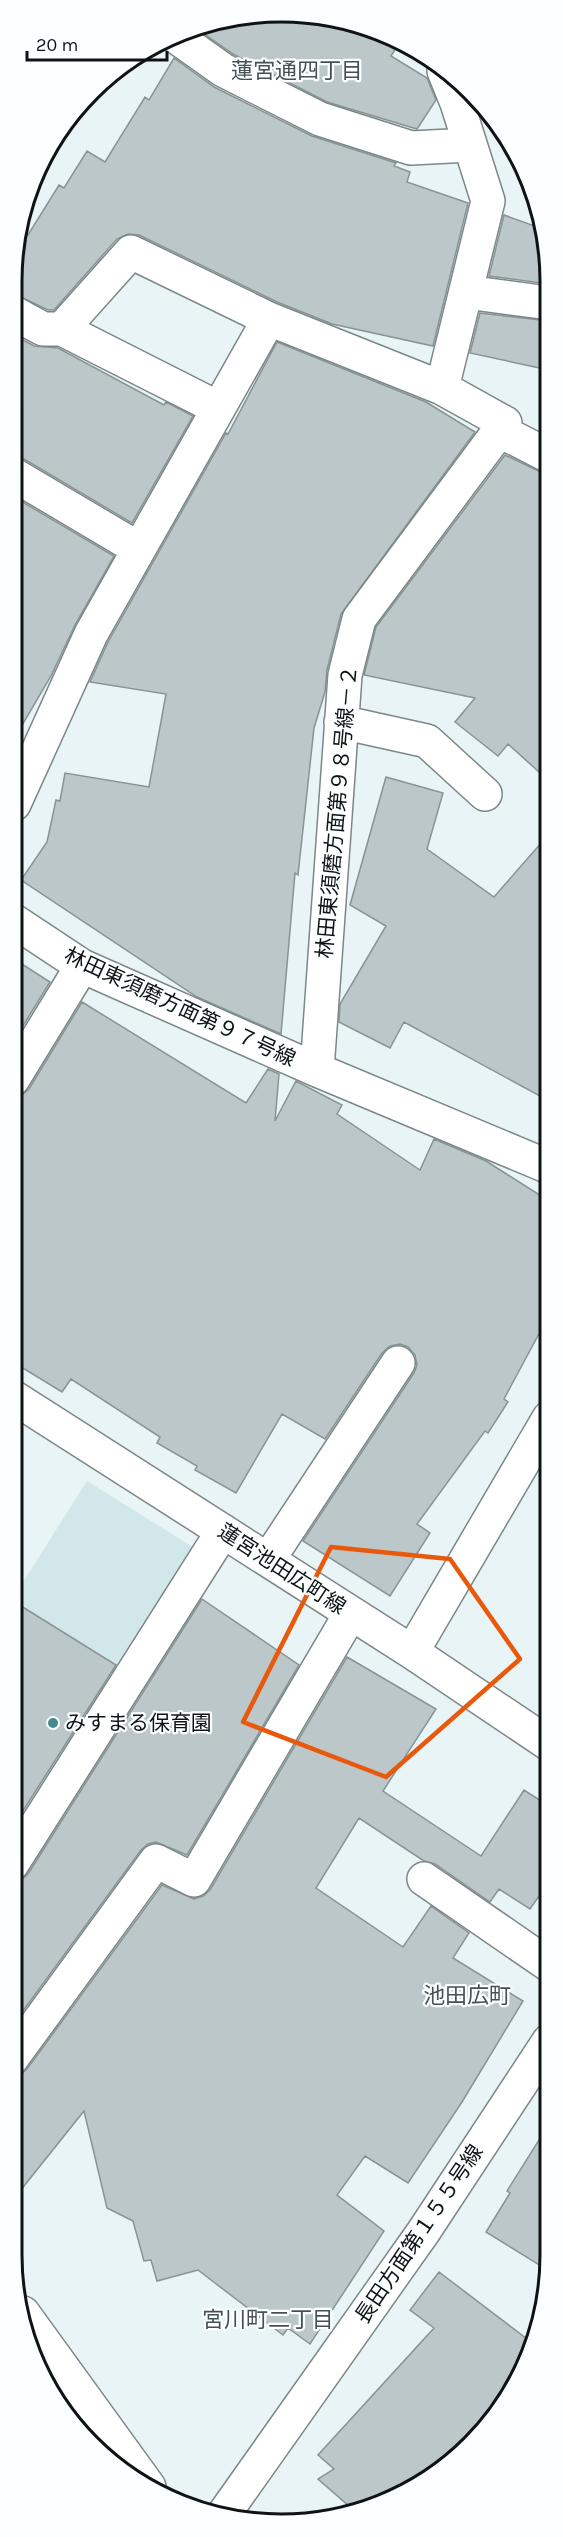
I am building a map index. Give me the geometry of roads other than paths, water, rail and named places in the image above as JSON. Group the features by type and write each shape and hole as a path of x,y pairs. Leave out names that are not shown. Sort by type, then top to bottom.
{"street":[{"path":"183,42 224,70 320,119 411,148 470,145"},
{"path":"442,388 488,201 470,145 467,100"},
{"path":"62,329 131,252 269,319 442,388 540,450"},
{"path":"466,292 540,302"},
{"path":"22,317 43,329 62,329 218,408"},
{"path":"22,787 91,634 269,319"},
{"name":"林田東須磨方面第９８号線－２","path":"317,1070 345,675 359,620 502,426"},
{"path":"22,481 139,549"},
{"path":"341,722 427,741 485,794"},
{"name":"林田東須磨方面第９７号線","path":"22,926 82,966 317,1070 540,1163"},
{"path":"22,1065 82,966"},
{"path":"268,1560 398,1364"},
{"name":"蓮宮池田広町線","path":"22,1403 412,1652 540,1738"},
{"path":"412,1652 540,1433"},
{"path":"22,1848 223,1531"},
{"path":"22,2044 156,1861 195,1880 351,1613"},
{"path":"424,1879 540,1959"},
{"name":"長田方面第１５５号線","path":"227,2509 424,2231 540,2055"},
{"path":"32,2326 129,2464"}],"place":[{"name":"みすまる保育園","path":"53,1723"}],"district":[{"name":"蓮宮通四丁目","path":"297,71"},
{"name":"池田広町","path":"467,1996"},
{"name":"宮川町二丁目","path":"268,2320"}]}
